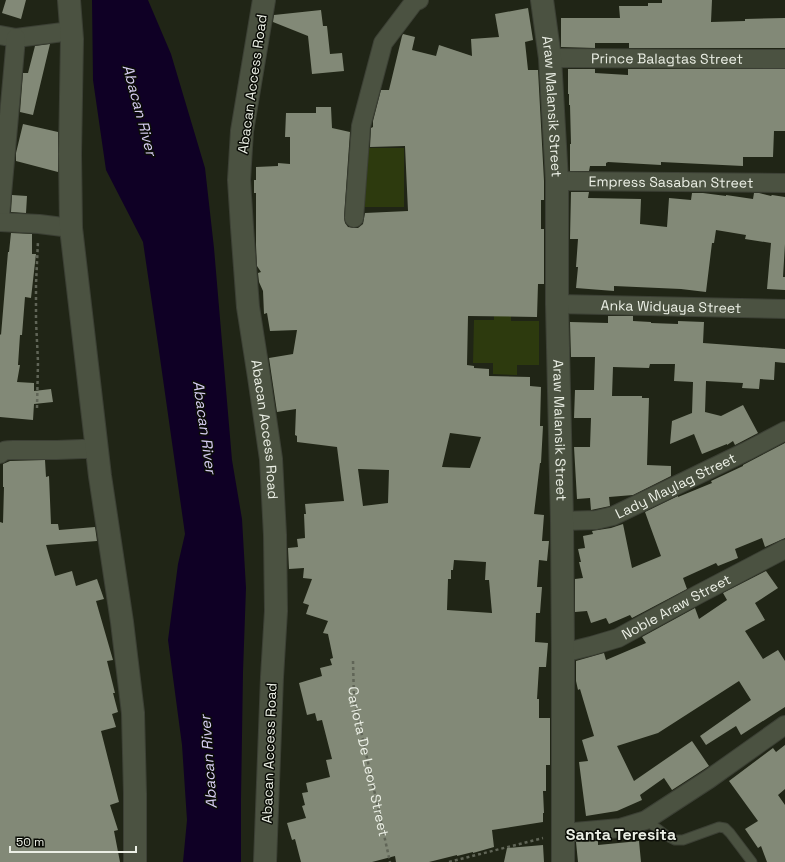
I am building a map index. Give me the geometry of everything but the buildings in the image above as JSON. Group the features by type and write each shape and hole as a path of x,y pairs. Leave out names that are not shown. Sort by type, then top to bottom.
{"street":[{"path":"70,0 72,39 70,154 71,228 97,449 122,622 133,713 135,862"},
{"name":"Abacan Access Road","path":"264,0 242,131 240,180 248,307 271,460 275,535 276,611 265,862"},
{"path":"354,218 361,126 383,43 414,2 420,0"},
{"name":"Araw Malansik Street","path":"542,0 550,58 557,181 557,304 562,521 563,862"},
{"path":"0,216 8,37 71,31"},
{"name":"Prince Balagtas Street","path":"550,58 785,59"},
{"name":"Empress Sasaban Street","path":"557,181 785,183"},
{"path":"0,222 39,224 71,228"},
{"name":"Anka Widyaya Street","path":"557,304 785,309"},
{"name":"Lady Maylag Street","path":"562,521 596,520 613,516 748,451 785,431"},
{"path":"0,454 6,450 97,449"},
{"name":"Noble Araw Street","path":"563,653 618,638 785,549"},
{"path":"563,833 620,828 646,820 709,779 785,725"}],"lane":[{"path":"646,820 667,836 675,840 683,840 719,827 725,828 752,862"}],"path":[{"path":"37,408 38,362 36,284 39,224"},
{"name":"Carlota De Leon Street","path":"353,661 354,699 390,862"},
{"path":"449,862 563,833"}],"green space":[{"path":"364,148 404,148 404,207 364,207"},
{"path":"494,308 511,308 511,321 539,321 539,365 517,365 517,375 493,374 493,363 473,363 474,320 494,320"}],"water":[{"name":"Abacan River","path":"92,0 148,0 171,54 205,168 214,248 232,460 242,519 246,588 243,672 241,862 183,862 187,820 182,745 168,640 178,564 185,534 143,242 106,170 93,80"}],"district":[{"name":"Santa Teresita","path":"621,834"}]}
